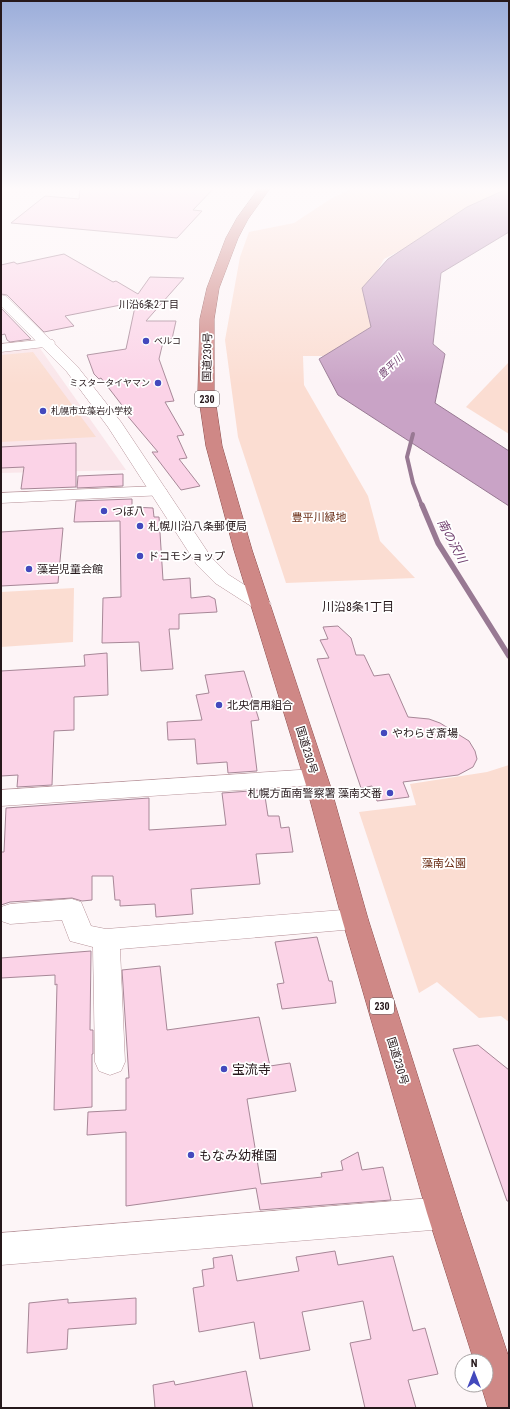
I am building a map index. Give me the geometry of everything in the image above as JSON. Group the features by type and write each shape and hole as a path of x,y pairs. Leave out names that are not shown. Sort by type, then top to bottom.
{"highway":[{"name":"国道230号","path":"226,253 217,274 207,319 206,392 214,446 227,497 315,777 355,919 444,1212 507,1408"}],"street":[{"path":"1,299 48,343 72,369 115,425 204,561 222,579 261,604"},
{"path":"1,348 48,343"},
{"path":"1,498 158,491"},
{"path":"1,798 315,777"},
{"path":"10,914 72,909 80,934 106,940 355,919"},
{"path":"106,940 110,1062"},
{"path":"1,1249 444,1212"}],"shaded area":[{"name":"札幌市立藻岩小学校","path":"39,347 126,470 1,473 1,352"}],"green space":[{"name":"豊平川緑地","path":"242,253 396,253 384,259 376,273 379,325 352,345 323,356 303,356 304,385 368,496 380,541 415,578 286,583 238,437 225,340"},
{"path":"33,352 96,437 1,442 1,355"},
{"path":"509,362 509,434 466,407"},
{"path":"74,588 73,642 1,647 1,592"},
{"name":"藻南公園","path":"509,765 509,1022 501,1016 479,1018 437,982 419,993 359,812 416,805 410,784 487,772"}],"water":[{"name":"豊平川","path":"397,253 475,253 441,273 433,344 445,354 435,403 509,451 509,506 338,395 319,359 371,327 362,288 388,259"}],"building":[{"path":"64,254 113,282 116,281 138,294 150,277 184,278 146,321 176,321 172,339 164,338 159,359 174,401 165,402 184,435 177,436 187,458 179,459 200,486 181,490 152,452 158,452 125,413 128,413 101,378 99,379 94,374 87,355 126,349 136,302 65,316 74,326 44,332 7,295 1,294 1,265 14,262 17,264"},
{"path":"1,308 31,339 10,342 7,340 5,334 1,335"},
{"path":"76,443 76,487 21,489 24,467 1,468 1,447"},
{"path":"123,474 123,486 77,488 78,476"},
{"path":"132,499 132,507 153,508 154,517 159,517 163,580 190,578 191,598 209,596 215,599 217,612 179,614 179,629 169,629 173,669 141,671 139,642 102,643 103,598 121,597 120,521 74,522 76,501"},
{"path":"63,528 58,583 1,586 1,532"},
{"path":"338,626 351,638 356,655 364,655 374,676 389,674 408,717 429,719 440,723 469,741 475,751 477,759 473,767 458,775 403,782 409,797 377,801 372,786 361,788 317,659 329,658 320,640 328,639 323,627"},
{"path":"107,653 108,695 74,697 74,730 54,731 52,785 17,787 18,775 1,776 1,671 85,666 84,655"},
{"path":"244,671 259,720 251,721 257,771 228,773 227,762 197,764 195,739 168,740 167,722 202,720 196,695 209,693 205,675"},
{"path":"264,790 268,816 279,816 281,828 289,827 293,852 256,854 260,884 191,889 193,914 156,917 155,904 120,906 120,900 115,900 113,876 92,876 92,900 82,901 72,898 10,902 1,905 1,852 4,852 6,808 149,798 149,830 226,825 222,793"},
{"path":"317,937 329,981 332,981 336,1003 282,1009 277,984 284,983 275,942"},
{"path":"91,951 90,1030 93,1030 92,1107 54,1110 57,984 55,985 55,975 1,978 1,958"},
{"path":"160,966 167,1030 259,1017 270,1066 290,1063 296,1091 247,1099 261,1184 322,1177 321,1173 343,1170 341,1161 358,1152 362,1170 383,1167 391,1200 260,1210 256,1188 126,1206 126,1132 87,1135 88,1112 126,1110 126,1078 129,1078 122,970"},
{"path":"478,1045 509,1070 509,1201 507,1201 453,1049"},
{"path":"335,1251 338,1265 393,1256 413,1331 425,1328 438,1374 408,1380 416,1408 365,1408 350,1343 371,1339 363,1301 302,1312 310,1350 260,1359 254,1322 199,1332 193,1288 204,1286 202,1270 214,1268 213,1258 232,1255 237,1281 299,1271 296,1257"},
{"path":"136,1298 136,1324 68,1329 67,1349 27,1353 29,1303 68,1299 68,1303"},
{"path":"246,1371 253,1408 155,1408 153,1385 174,1381 175,1385"}],"waterway":[{"name":"南の沢川","path":"413,434 407,457 413,483 422,506"},
{"name":"南の沢川","path":"422,505 438,543 509,656"}],"place":[{"name":"ベルコ","path":"146,341"},
{"name":"ミスタータイヤマン","path":"158,383"},
{"name":"札幌市立藻岩小学校","path":"43,411"},
{"name":"つぼ八","path":"104,511"},
{"name":"札幌川沿八条郵便局","path":"140,526"},
{"name":"ドコモショップ","path":"140,556"},
{"name":"藻岩児童会館","path":"29,569"},
{"name":"北央信用組合","path":"219,705"},
{"name":"やわらぎ斎場","path":"384,733"},
{"name":"札幌方面南警察署 藻南交番","path":"390,793"},
{"name":"宝流寺","path":"224,1069"},
{"name":"もなみ幼稚園","path":"191,1155"}],"district":[{"name":"川沿6条2丁目","path":"149,304"},
{"name":"川沿8条1丁目","path":"358,607"}]}
